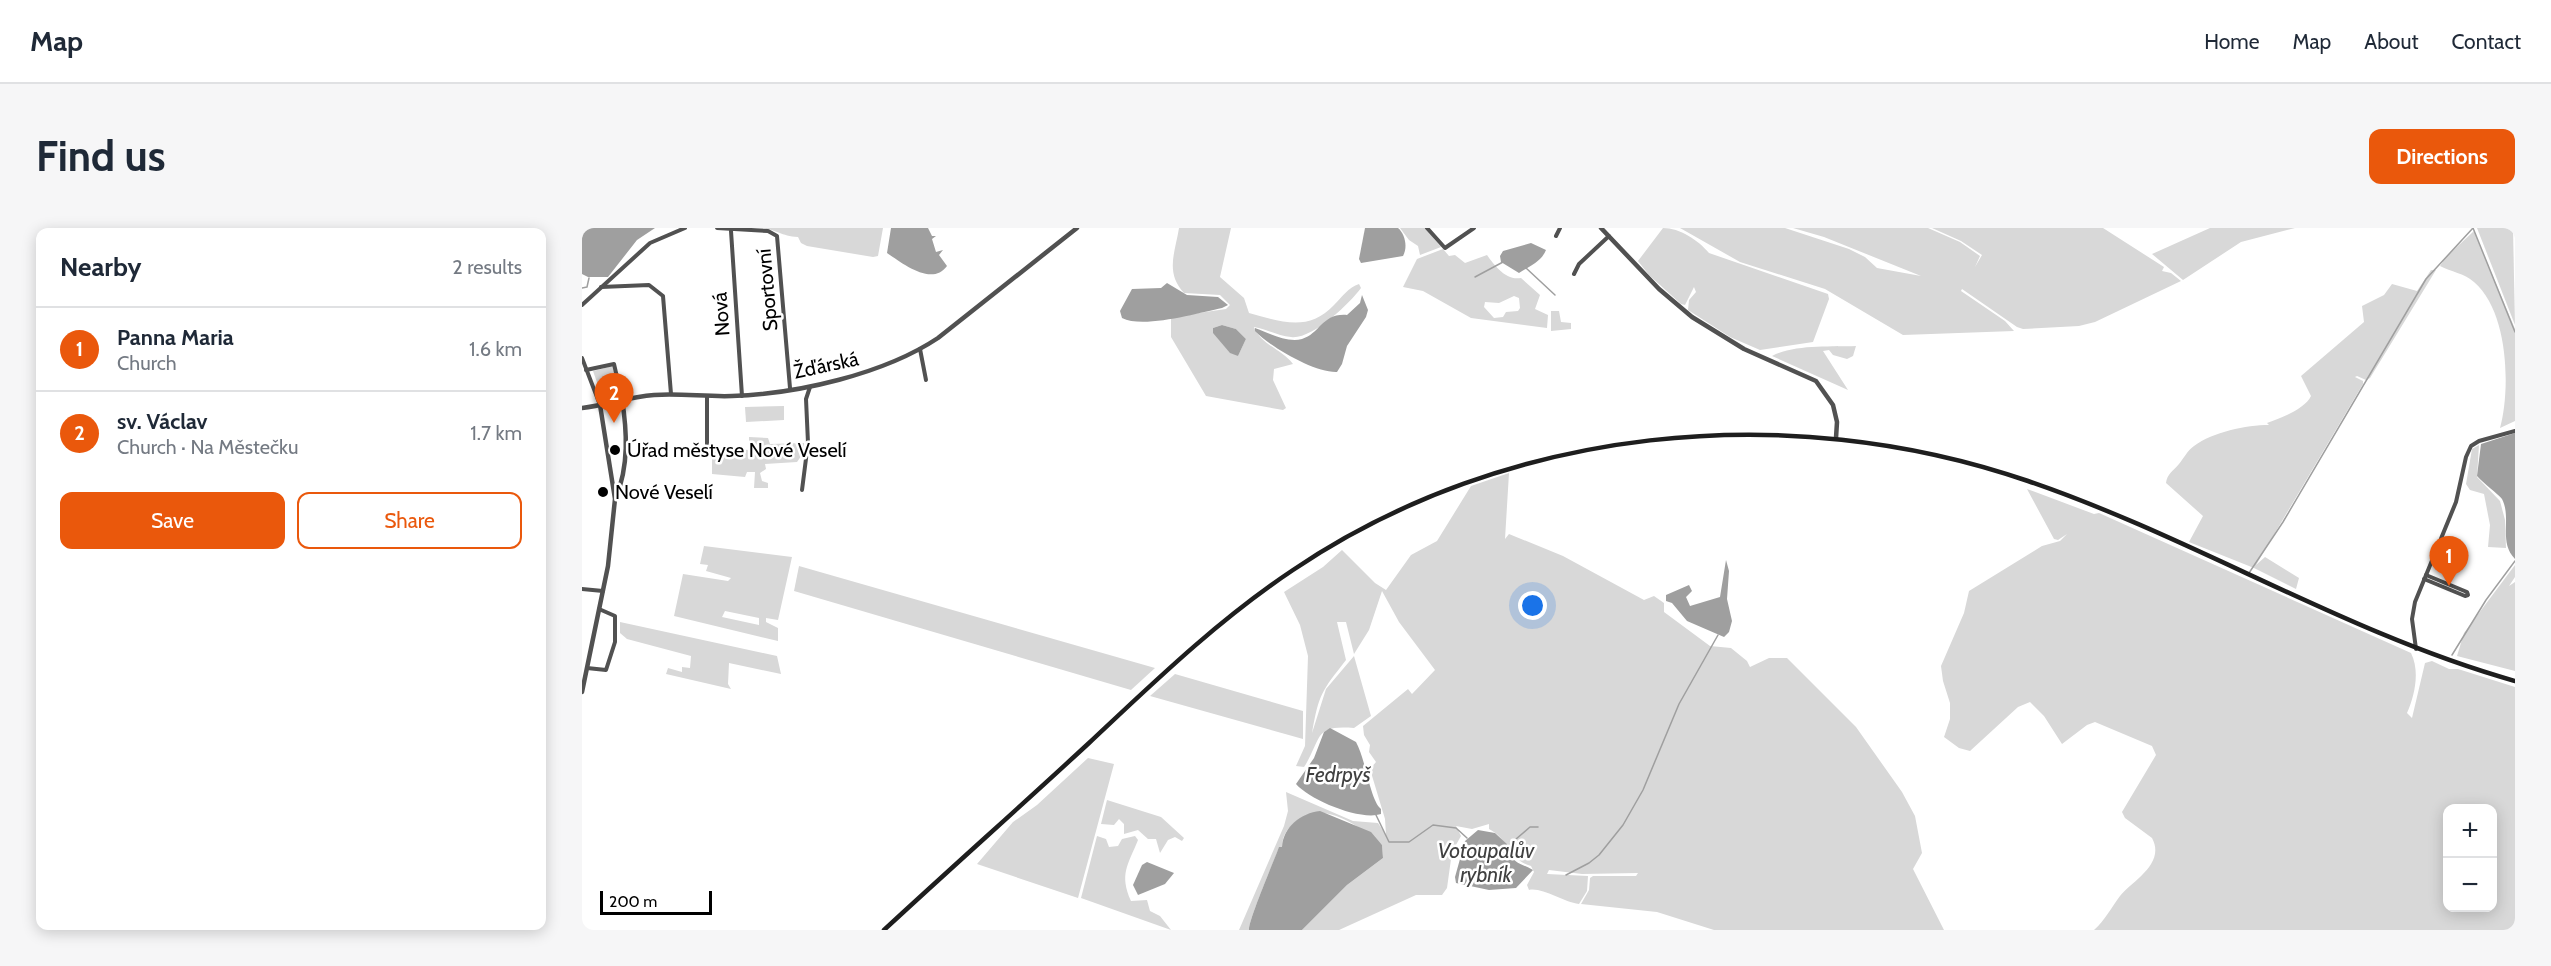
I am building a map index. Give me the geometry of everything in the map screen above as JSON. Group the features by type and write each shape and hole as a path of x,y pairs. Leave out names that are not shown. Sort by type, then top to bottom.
{"main road":[{"path":"884,930 1196,644 1288,573 1364,529 1433,496 1466,484 1572,453 1655,440 1744,434 1836,438 1936,454 2030,481 2086,503 2416,650 2515,681"}],"street":[{"path":"582,305 651,243 685,228"},
{"name":"Sportovní","path":"717,228 731,231 768,231 777,239 790,388"},
{"name":"Žďárská","path":"582,408 622,399 671,394 742,396 810,385 866,372 920,349 1077,228"},
{"path":"1427,228 1445,248 1474,228"},
{"path":"1556,236 1560,228"},
{"path":"1601,228 1659,290 1692,317 1738,345 1816,381 1833,405 1837,422 1836,438"},
{"name":"Nová","path":"731,231 742,396"},
{"path":"1574,274 1579,264 1609,236"},
{"path":"601,287 649,285 663,297 671,394"},
{"path":"920,349 926,380"},
{"path":"582,358 600,405 615,499"},
{"path":"582,692 608,566 615,499 624,464 625,435 622,399 612,363 586,370"},
{"path":"802,490 808,443 806,399 810,385"},
{"path":"799,387 806,399"},
{"path":"598,397 620,391"},
{"path":"707,396 707,448"},
{"path":"2416,650 2412,620 2415,602 2456,502 2471,446 2479,441 2515,430"},
{"path":"2425,577 2467,592 2468,595 2465,596 2425,577"},
{"path":"582,589 603,591"},
{"path":"586,668 606,670 615,642 615,616 599,609"}],"shaded area":[{"path":"756,228 883,228 878,256 873,257 807,246 801,243 798,237"},
{"path":"1179,228 1231,228 1220,277 1244,298 1249,313 1283,321 1304,322 1324,314 1349,290 1359,284 1361,288 1348,302 1330,319 1309,333 1291,337 1254,327 1267,343 1293,364 1274,369 1273,380 1286,408 1283,410 1206,396 1171,337 1171,317 1226,309 1230,305 1220,295 1184,293 1178,285 1173,262","holes":["1222,325 1236,329 1246,339 1238,356 1213,328"]},
{"path":"1400,228 1425,228 1441,247 1420,255 1418,246 1409,240"},
{"path":"1663,228 1676,230 1688,236 1709,253 1828,294 1829,299 1813,342 1760,350 1730,337 1688,310 1689,300 1696,292 1694,287 1685,305 1681,304 1649,275 1638,261"},
{"path":"1680,228 1785,228 1849,249 1865,257 1877,268 1921,276 1824,237 1793,228 1928,228 1960,242 1980,256 1975,267 1982,255 1961,241 1932,228 2103,228 2164,267 2162,271 2171,273 2181,281 2095,322 2079,326 2023,329 1962,289 1961,291 2005,321 2014,331 1903,335 1825,289 1740,262"},
{"path":"2210,228 2295,228 2241,242 2183,280 2152,254"},
{"path":"2477,228 2513,228 2515,325"},
{"path":"2474,231 2515,329 2515,421 2500,428 2506,375 2501,333 2495,313 2486,296 2474,282 2440,266 2446,257"},
{"path":"1443,249 1449,256 1455,255 1465,263 1487,255 1505,275 1521,278 1540,295 1535,309 1548,315 1547,328 1471,318 1423,291 1403,287 1417,259","holes":["1514,296 1519,298 1518,311 1506,312 1503,317 1494,318 1484,307 1485,302 1499,303"]},
{"path":"2431,270 2436,270 2370,378 2366,380 2355,377 2363,381 2363,384 2256,565 2265,557 2299,578 2296,589 2254,568 2189,542 2203,516 2166,483 2169,475 2189,450 2220,433 2250,426 2269,425 2267,423 2304,405 2311,396 2301,376 2364,322 2362,306 2384,295 2392,284 2417,291"},
{"path":"1551,311 1559,311 1561,322 1571,323 1571,329 1551,331"},
{"path":"1856,346 1853,356 1847,359 1833,355 1829,350 1823,351 1848,390 1772,356 1802,348"},
{"path":"613,366 616,382 614,387 600,391 593,371"},
{"path":"784,406 784,420 746,422 745,407"},
{"path":"749,437 768,438 770,444 804,443 804,452 797,462 765,464 766,469 760,473 762,481 768,483 768,488 754,488 755,472 747,472 745,477 712,474 712,448 768,451 749,446"},
{"path":"2479,445 2477,477 2500,501 2505,520 2506,548 2488,547 2490,525 2484,494 2470,490 2466,484 2472,449"},
{"path":"1509,473 1505,539 1509,534 1563,556 1644,600 1654,596 1664,603 1664,612 1710,646 1731,648 1747,661 1750,667 1769,658 1787,658 1856,727 1902,792 1915,816 1922,853 1913,869 1944,930 1714,930 1657,912 1581,904 1589,890 1590,878 1593,876 1636,876 1638,873 1582,874 1549,870 1547,874 1588,876 1587,891 1579,904 1573,903 1540,891 1529,890 1527,885 1534,872 1531,866 1514,855 1489,829 1489,824 1472,829 1456,826 1461,836 1452,852 1447,888 1442,895 1416,895 1339,930 1302,930 1347,885 1383,858 1382,845 1362,830 1340,817 1317,813 1305,816 1287,831 1282,848 1279,848 1257,904 1249,930 1239,930 1284,826 1288,811 1286,792 1353,821 1378,823 1386,835 1385,819 1370,769 1376,762 1369,752 1370,745 1364,735 1363,726 1408,689 1412,694 1435,670 1399,622 1382,591 1369,630 1354,654 1346,622 1337,622 1346,660 1323,693 1312,733 1326,689 1354,656 1371,716 1354,728 1332,728 1321,734 1304,767 1296,766 1305,746 1308,656 1300,625 1284,592 1323,567 1342,550 1375,583 1386,590 1411,555 1437,541 1471,486"},
{"path":"2027,489 2094,514 2099,513 2411,653 2416,675 2407,713 2412,718 2425,663 2432,661 2449,669 2458,669 2515,687 2515,930 2094,930 2120,896 2146,871 2155,856 2152,838 2125,818 2122,812 2156,755 2152,746 2095,722 2087,725 2062,744 2044,716 2030,702 2018,707 1970,751 1959,748 1944,737 1950,719 1950,703 1941,666 1964,613 1969,591 2042,546 2060,541 2067,534 2058,540 2054,539"},
{"path":"704,546 792,557 778,620 766,618 766,622 778,628 778,641 674,616 683,574 728,581 731,578 706,571 708,565 700,564","holes":["725,611 759,618 759,625 722,617"]},
{"path":"2515,565 2515,577 2509,586 2515,582 2515,671 2457,656 2464,633"},
{"path":"799,566 1155,668 1131,690 794,591"},
{"path":"620,622 777,656 781,674 729,663 728,684 731,689 666,674 668,668 682,672 682,667 690,668 691,656 627,639 620,633"},
{"path":"1175,674 1303,711 1303,739 1150,696"},
{"path":"1088,758 1114,764 1078,898 977,864 1013,822 1037,805"},
{"path":"1107,800 1161,817 1184,838 1182,841 1175,837 1168,840 1160,853 1156,839 1148,839 1138,830 1124,834 1124,824 1119,819 1114,825 1101,824"},
{"path":"1097,836 1106,839 1109,847 1118,846 1122,839 1135,836 1138,840 1125,876 1127,892 1131,901 1147,900 1150,911 1160,916 1171,930 1081,898"}],"water":[{"path":"582,228 655,228 637,240 608,277 588,277 582,274"},
{"path":"891,228 928,228 932,236 936,236 932,239 936,252 943,250 939,255 947,266 941,272 925,274 887,253"},
{"path":"1365,228 1398,228 1405,241 1403,256 1361,263 1359,259"},
{"path":"1531,243 1546,250 1541,258 1531,266 1519,273 1501,262 1500,256 1503,251"},
{"path":"1167,283 1187,295 1218,297 1228,305 1157,321 1131,321 1122,318 1120,311 1132,289 1161,288"},
{"path":"1362,295 1368,310 1366,317 1347,346 1337,372 1317,368 1293,358 1255,331 1255,328 1284,339 1302,339 1332,317 1347,315 1360,303"},
{"path":"1222,325 1236,329 1246,339 1238,356 1230,353 1213,333 1213,328"},
{"path":"2515,433 2515,559 2507,545 2506,514 2502,499 2477,476 2481,444"},
{"path":"1726,560 1729,571 1727,599 1732,621 1729,632 1724,637 1687,621 1672,603 1666,601 1666,595 1689,585 1692,591 1686,597 1690,606 1720,597"},
{"name":"Fedrpyš","path":"1330,728 1356,742 1381,814 1361,815 1336,808 1312,796 1296,784 1314,758 1324,732"},
{"path":"1320,811 1371,832 1382,845 1383,858 1347,885 1302,930 1249,930 1257,903 1289,827 1300,818"},
{"name":"Votoupalův rybník","path":"1478,830 1495,833 1509,846 1513,859 1533,870 1516,888 1489,890 1456,883 1455,877 1465,841"},
{"path":"1147,862 1174,873 1165,884 1138,895 1133,885 1142,865"}],"waterway":[{"path":"2473,228 2515,332"},
{"path":"2249,573 2283,522 2426,279 2473,228"},
{"path":"1475,277 1503,262"},
{"path":"1526,268 1555,295"},
{"path":"582,288 587,287 589,278"},
{"path":"2452,655 2486,600 2515,561"},
{"path":"1566,875 1599,855 1623,825 1643,790 1679,704 1718,635"},
{"path":"1376,815 1389,842 1409,842 1433,825 1456,828 1467,838"},
{"path":"1509,845 1530,827 1538,827"}],"place":[{"name":"sv. Václav","path":"614,423"},
{"name":"Úřad městyse Nové Veselí","path":"615,450"},
{"name":"Nové Veselí","path":"603,492"},
{"name":"Panna Maria","path":"2449,586"}]}
